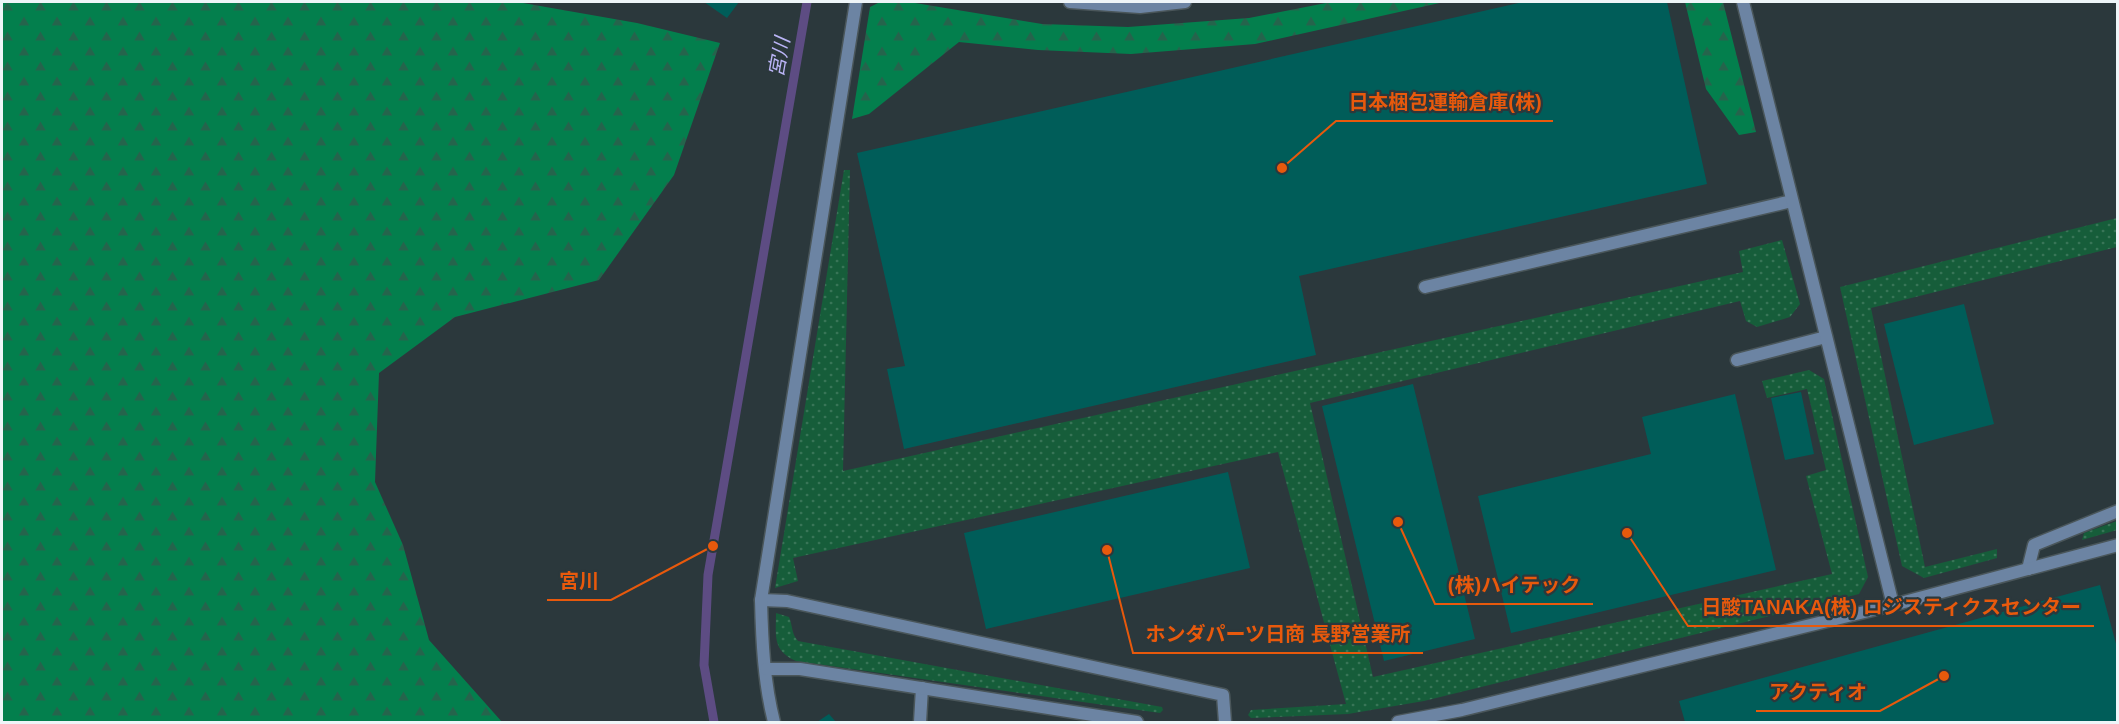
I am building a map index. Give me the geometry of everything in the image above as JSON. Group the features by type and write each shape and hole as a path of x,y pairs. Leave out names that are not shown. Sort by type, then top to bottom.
{"street":[{"path":"774,723 769,702 762,643 761,600 856,2"},
{"path":"1070,2 1140,7 1185,2"},
{"path":"1743,2 1893,605"},
{"path":"1425,287 1792,201"},
{"path":"1737,360 1826,337"},
{"path":"2028,569 2034,545 2118,512"},
{"path":"1398,723 1462,710 1893,605 2118,545"},
{"path":"761,600 787,601 1223,695 1225,723"},
{"path":"766,669 800,669 1137,723"},
{"path":"920,723 922,688"}],"green space":[{"path":"2,2 521,2 637,23 720,43 674,175 599,280 455,317 379,373 375,482 403,545 429,640 502,722 2,722"},
{"path":"880,2 909,2 1042,24 1128,27 1249,18 1331,2 1444,2 1255,44 1131,54 1038,50 959,42 869,114 852,119 870,7"},
{"path":"1685,2 1723,2 1756,132 1739,135 1706,89"},
{"path":"844,170 850,170 843,471 1743,272 1739,251 1782,240 1800,304 1790,317 1757,327 1746,321 1740,301 1310,403 1373,677 1832,574 1806,476 1826,470 1807,389 1767,398 1762,381 1809,370 1824,379 1868,577 1859,594 1424,701 1348,714 1251,718 1248,715 1251,710 1346,704 1278,452 793,558 798,581 775,588"},
{"path":"2117,218 2117,247 1871,308 1925,567 1997,549 1997,558 1924,578 1902,566 1840,287"},
{"path":"2117,521 2117,530 2082,540 2084,533"},
{"path":"776,613 789,617 798,641 1162,707 1163,710 1160,713 796,661 788,657 779,647 776,635"}],"building":[{"path":"704,2 739,2 727,18"},
{"path":"1523,2 1667,2 1707,184 1299,276 1316,355 904,449 887,369 905,366 857,153"},
{"path":"1964,304 1994,424 1914,445 1884,324"},
{"path":"1413,384 1475,639 1384,661 1322,406"},
{"path":"1801,392 1814,454 1785,460 1771,398"},
{"path":"1735,394 1776,570 1511,633 1478,496 1651,454 1642,417"},
{"path":"1228,472 1250,568 986,629 964,533"},
{"path":"2100,585 2118,651 2118,722 1685,722 1679,701"},
{"path":"829,714 836,722 817,722"}],"waterway":[{"name":"宮川","path":"714,722 704,665 708,575 807,2"}],"place":[{"name":"日本梱包運輸倉庫(株)","path":"1282,168"},
{"name":"(株)ハイテック","path":"1398,522"},
{"name":"日酸TANAKA(株) ロジスティクスセンター","path":"1627,533"},
{"name":"宮川","path":"713,546"},
{"name":"ホンダパーツ日商 長野営業所","path":"1107,550"},
{"name":"アクティオ","path":"1944,676"}]}
